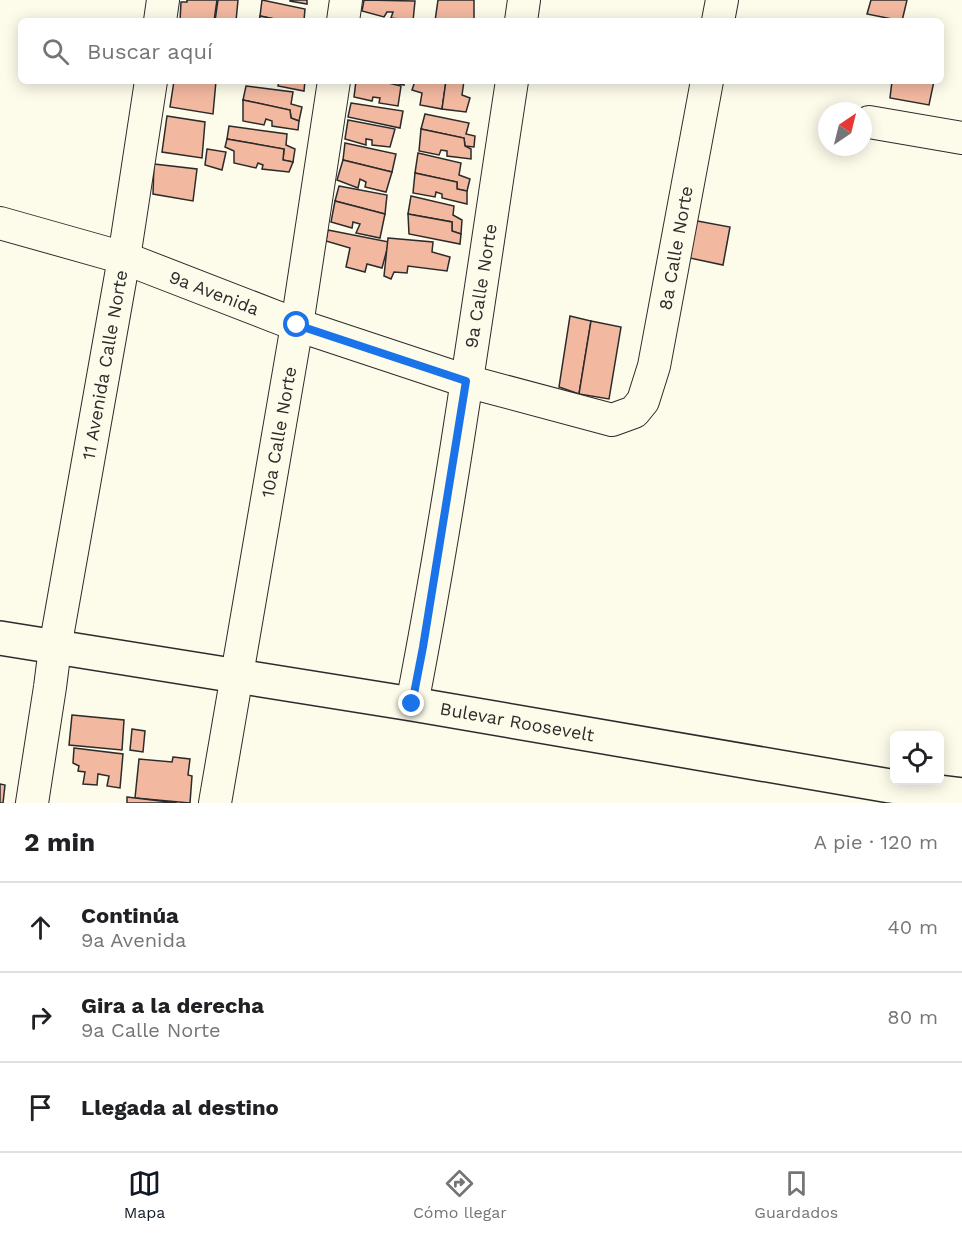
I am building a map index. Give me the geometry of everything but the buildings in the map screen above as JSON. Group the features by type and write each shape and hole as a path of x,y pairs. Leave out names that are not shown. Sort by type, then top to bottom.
{"main road":[{"name":"Bulevar Roosevelt","path":"0,638 238,675 890,786 962,795"}],"street":[{"path":"160,18 163,0"},
{"path":"343,18 346,0"},
{"path":"521,18 524,0"},
{"path":"719,18 722,0"},
{"name":"11 Avenida Calle Norte","path":"32,803 55,648 124,258 151,84"},
{"name":"10a Calle Norte","path":"215,803 297,325 334,84"},
{"name":"9a Calle Norte","path":"412,704 466,381 512,84"},
{"name":"8a Calle Norte","path":"634,412 643,401 654,366 706,84"},
{"path":"872,123 962,138"},
{"name":"9a Avenida","path":"0,223 124,258 297,325 466,381 612,420 634,412"}],"route":[{"path":"297,325 466,381 412,704"}]}
